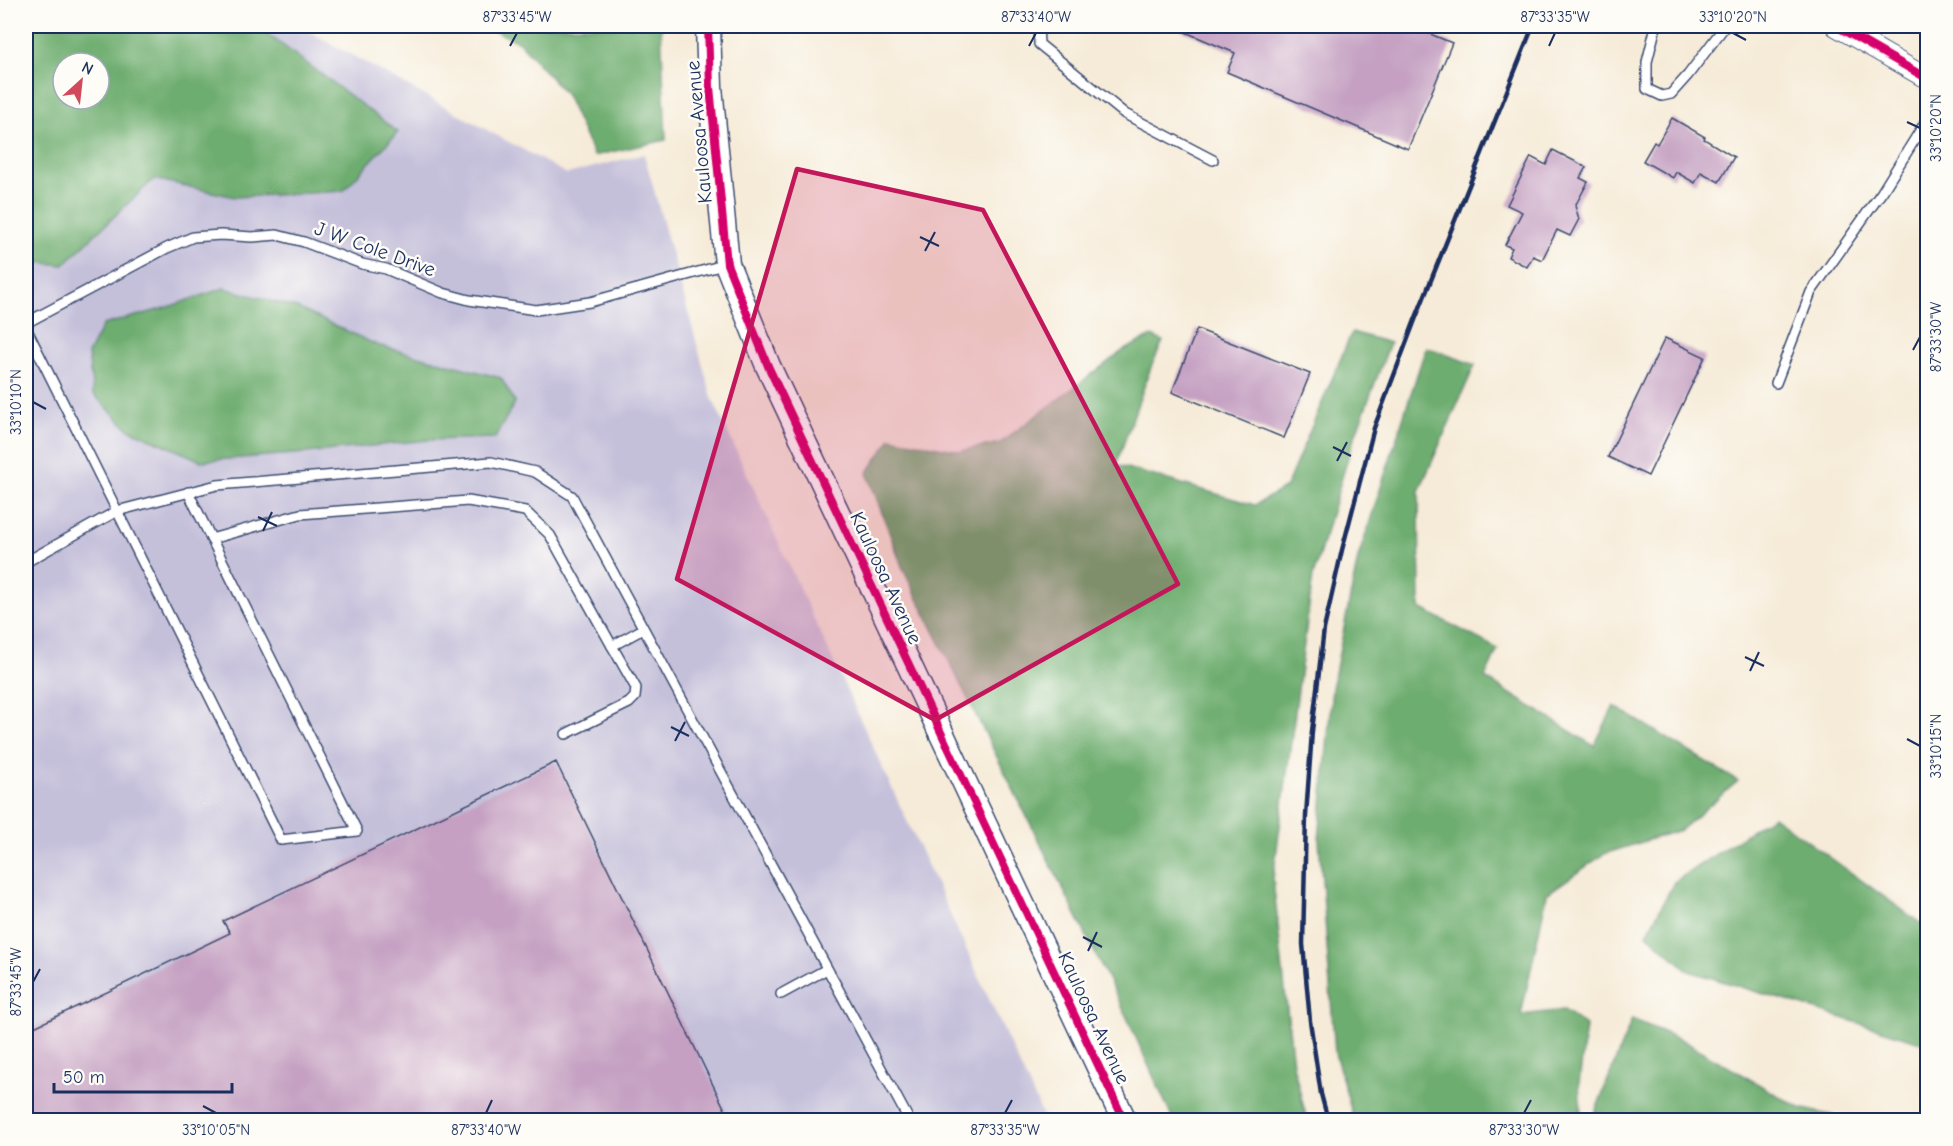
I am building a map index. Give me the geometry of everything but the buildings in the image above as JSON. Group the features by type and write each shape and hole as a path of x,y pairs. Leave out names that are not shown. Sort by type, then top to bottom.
{"street":[{"name":"Kauloosa Avenue","path":"708,26 710,87 727,264 768,366 1124,1120"},
{"path":"1836,26 1928,79"}],"lane":[{"path":"1038,26 1039,44 1125,114 1213,160"},
{"path":"1656,26 1647,62 1647,89 1662,96 1671,93 1688,75 1725,26"},
{"path":"1776,383 1811,292 1882,192 1928,118"},
{"name":"J W Cole Drive","path":"26,325 167,248 193,237 286,237 362,264 386,269 442,293 469,300 536,309 590,302 727,264"},
{"path":"26,325 281,840 357,831 188,492"},
{"path":"26,562 117,511 217,484 491,462 534,472 572,496 909,1120"},
{"path":"212,538 300,514 468,501 525,511 550,535 636,688 635,697 629,703 566,734"},
{"path":"612,646 643,629"},
{"path":"781,994 827,969"}],"highlighted area":[{"path":"797,169 983,210 1178,584 935,720 677,579"}],"shaded area":[{"path":"26,26 299,26 567,174 644,154 712,398 1045,1120 26,1120"}],"green space":[{"path":"26,26 257,26 398,132 343,191 235,197 154,179 63,265 26,261"},
{"path":"484,26 661,26 666,140 594,156 566,95 519,42"},
{"path":"224,288 297,308 377,345 501,378 515,402 495,438 428,440 201,461 129,429 93,394 88,354 103,325 162,309"},
{"path":"1352,332 1390,343 1352,444 1313,576 1273,879 1293,1065 1307,1120 1173,1120 1123,1009 903,569 867,473 891,438 960,451 1000,443 1124,350 1152,336 1163,341 1151,367 1116,465 1255,505 1286,487"},
{"path":"1426,347 1475,365 1419,491 1420,608 1498,649 1485,678 1594,746 1614,706 1738,781 1680,830 1604,854 1547,894 1521,1015 1564,1010 1586,1026 1579,1084 1581,1115 1577,1120 1354,1120 1335,1053 1319,840 1332,688 1358,558"},
{"path":"1773,816 1927,928 1927,1044 1689,971 1647,934 1674,882"},
{"path":"1632,1019 1682,1040 1800,1108 1851,1120 1592,1120"}],"railway":[{"path":"1328,1120 1321,1094 1310,1021 1303,944 1306,816 1312,731 1324,629 1374,428 1533,26"}],"cycle path":[{"path":"708,26 710,87 727,264 768,366 1124,1120"},
{"path":"1836,26 1928,79"}]}
